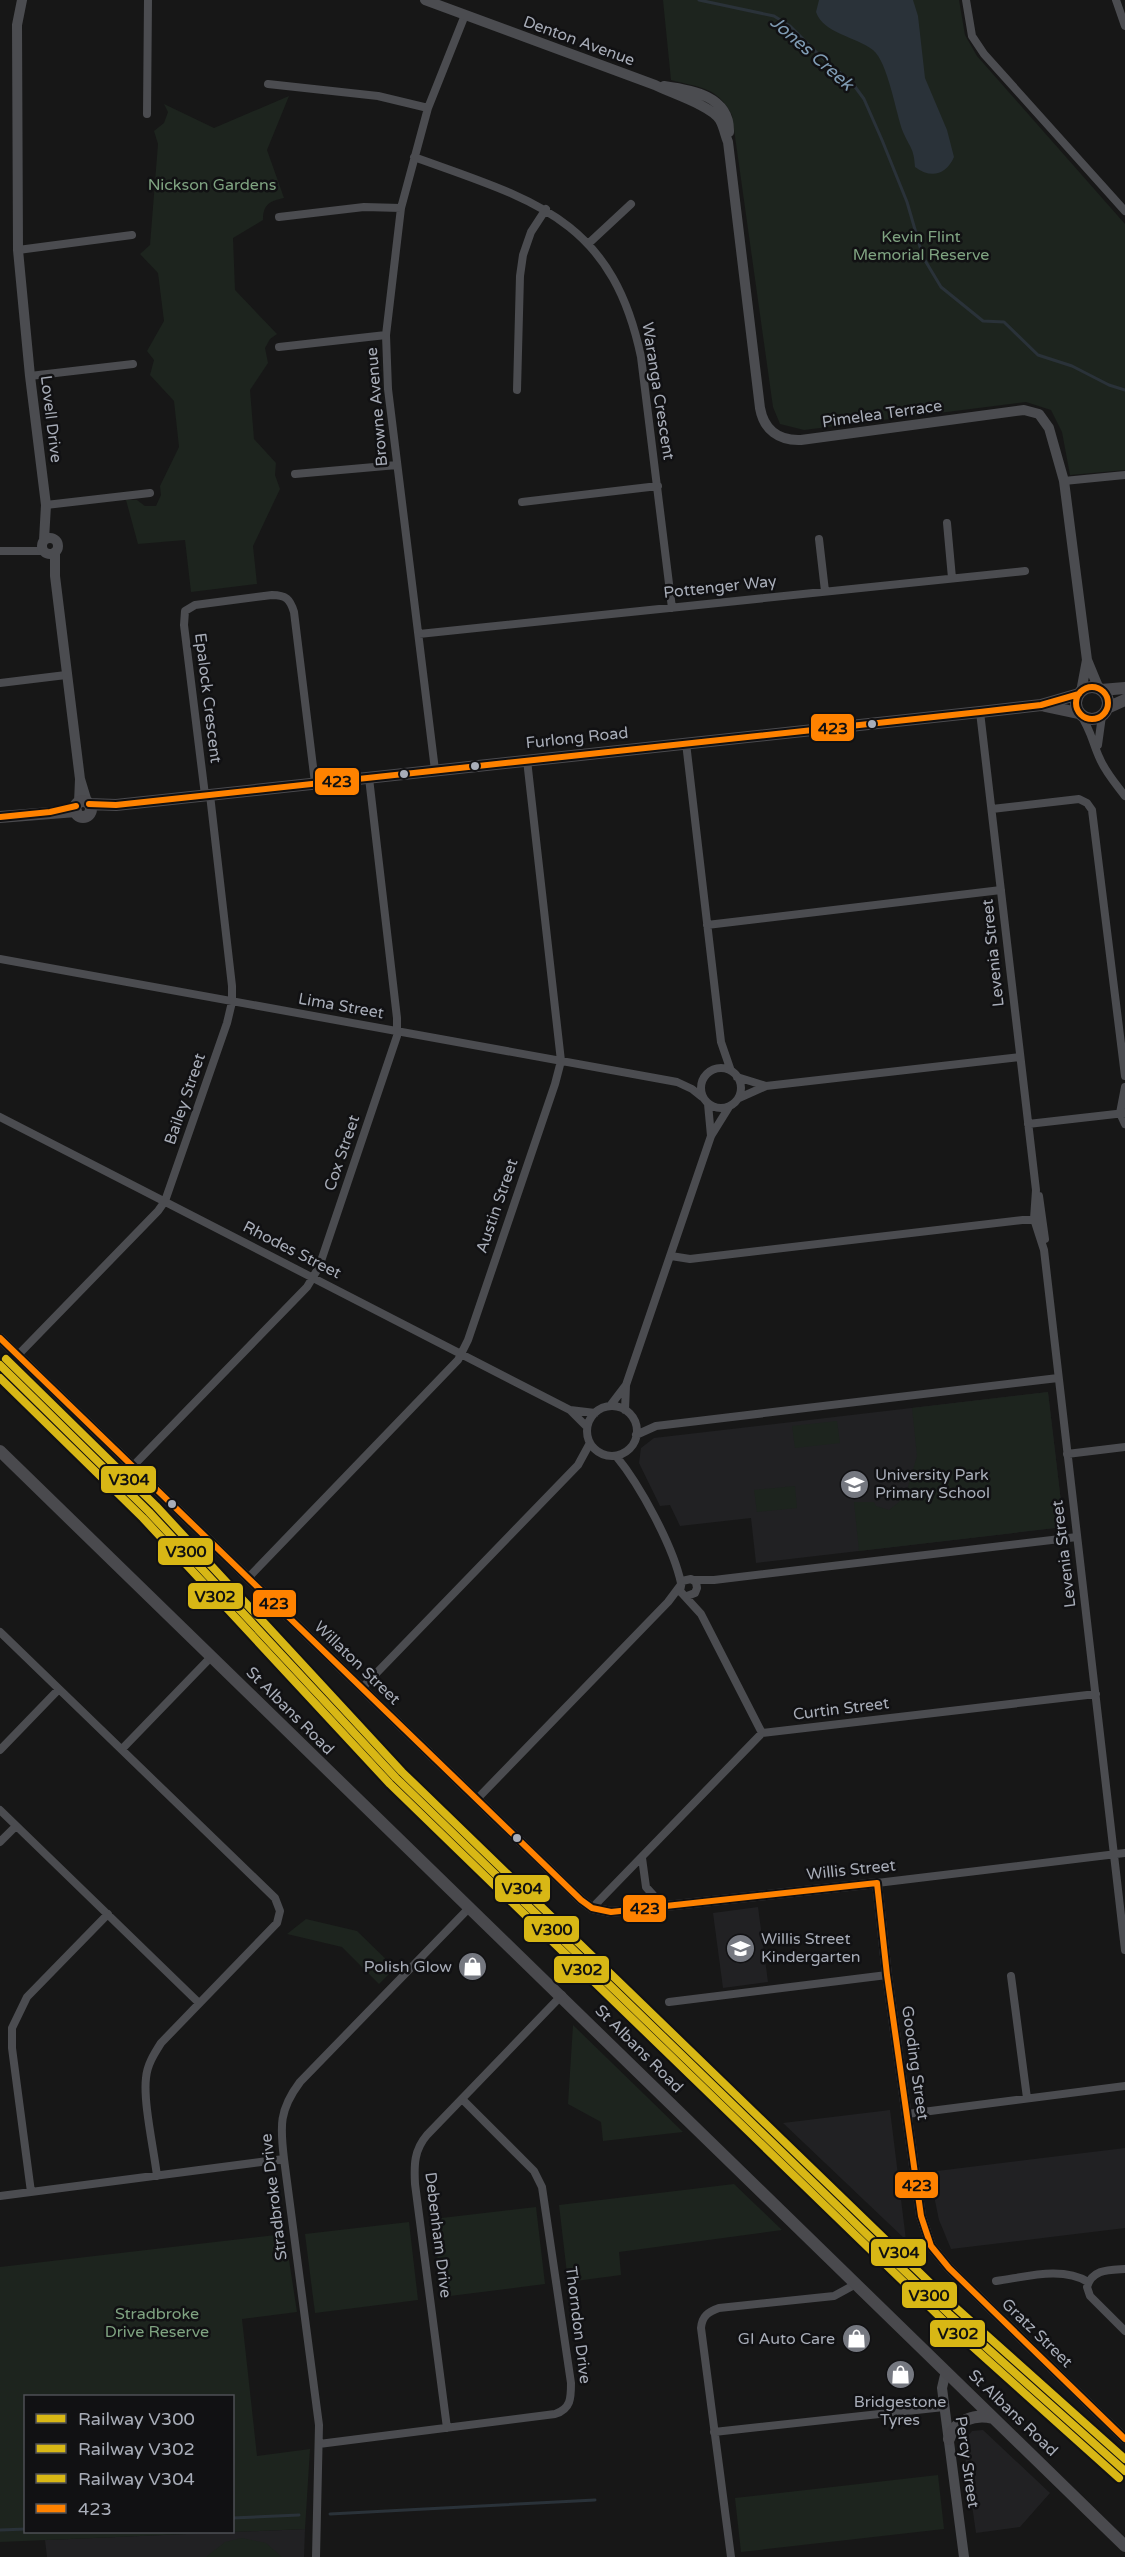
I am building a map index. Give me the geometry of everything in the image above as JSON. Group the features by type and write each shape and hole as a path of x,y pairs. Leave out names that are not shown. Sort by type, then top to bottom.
{"main road":[{"path":"1125,688 1089,687 1080,693 1076,705 1079,713 1093,719 1125,700"},
{"path":"1100,689 1107,698 1105,712"},
{"name":"Furlong Road","path":"0,817 83,806 116,805 1041,705 1080,693"},
{"name":"Furlong Road","path":"1041,705 1079,713"},
{"name":"St Albans Road","path":"0,1451 212,1656 269,1715 562,1995 1125,2546"},
{"path":"949,2439 954,2428 966,2421 982,2415 994,2418"}],"street":[{"name":"Lovell Drive","path":"22,0 17,34 18,250 46,506 48,546 55,576 83,806"},
{"path":"147,114 148,0"},
{"name":"Denton Avenue","path":"425,0 655,84 700,94 717,108"},
{"path":"966,0 972,36 984,54 1125,212"},
{"path":"1116,0 1125,26"},
{"name":"Browne Avenue","path":"435,770 388,389 386,335 401,208 428,108 465,15"},
{"path":"268,84 378,96 428,108"},
{"name":"Pimelea Terrace","path":"717,108 726,114 729,127 728,142 760,408 764,422 771,432 785,439 801,440 1024,410 1039,414 1049,428 1064,482 1087,660 1100,689"},
{"name":"Waranga Crescent","path":"414,157 520,196 546,210 568,225 588,244 616,279 635,327 641,357 672,608"},
{"path":"588,244 632,204"},
{"path":"279,217 364,207 401,208"},
{"path":"517,390 520,276 523,255 531,232 546,210"},
{"path":"18,250 132,235"},
{"path":"279,346 386,335"},
{"path":"30,376 133,364"},
{"path":"295,474 397,465"},
{"path":"1064,482 1125,475"},
{"path":"522,502 657,486"},
{"path":"46,506 150,493"},
{"path":"947,523 952,578"},
{"path":"819,538 825,591"},
{"path":"0,551 48,546"},
{"name":"Pottenger Way","path":"419,634 1025,571"},
{"name":"Epalock Crescent","path":"208,795 184,625 185,611 195,605 272,595 282,595 288,598 294,612 315,783"},
{"name":"Pimelea Terrace","path":"1080,693 1087,660"},
{"path":"0,682 66,675"},
{"name":"Levenia Street","path":"980,712 1036,1190 1041,1202 1037,1218 1045,1238 1044,1250 1058,1378 1125,1950"},
{"path":"1099,757 1098,738 1105,712"},
{"path":"1079,713 1091,730 1099,757 1107,772 1125,796"},
{"path":"686,743 721,1042 741,1087 739,1098"},
{"name":"Austin Street","path":"248,1578 462,1354 555,1084 561,1061 527,760"},
{"name":"Cox Street","path":"133,1466 313,1279 322,1256 397,1031 369,778"},
{"name":"Bailey Street","path":"18,1356 158,1211 165,1201 227,1023 232,1002 230,967 208,795"},
{"path":"992,808 1079,799 1087,803 1092,810 1125,1076"},
{"path":"707,925 1001,890"},
{"name":"Lima Street","path":"0,959 677,1082 692,1089 705,1100"},
{"path":"711,1136 701,1086 705,1075 714,1069 721,1042"},
{"path":"625,1410 626,1385 711,1136 729,1107 739,1098 766,1086 1020,1057"},
{"path":"714,1069 766,1086"},
{"name":"Lima Street","path":"677,1082 697,1079 705,1075"},
{"path":"1125,1087 1122,1113 1125,1124"},
{"path":"705,1100 718,1108 729,1107"},
{"path":"1028,1124 1122,1113"},
{"name":"Rhodes Street","path":"0,1117 570,1410 587,1427"},
{"path":"671,1256 690,1259 1037,1218"},
{"name":"Willaton Street","path":"0,1338 580,1900 592,1908"},
{"path":"634,1422 656,1426 1058,1378"},
{"path":"610,1406 625,1410 634,1422 636,1435 628,1450 616,1456 599,1453 590,1443 587,1427 595,1413 610,1406 626,1385"},
{"name":"Rhodes Street","path":"570,1410 595,1413"},
{"path":"636,1435 656,1426"},
{"path":"362,1688 578,1465 590,1443"},
{"path":"1067,1454 1125,1447"},
{"path":"628,1450 633,1477"},
{"path":"578,1465 599,1453"},
{"path":"592,1908 762,1733 701,1614 691,1588 633,1477 616,1456"},
{"path":"668,1602 691,1588 714,1580 1077,1537"},
{"path":"676,1562 680,1584"},
{"path":"477,1799 668,1602 685,1579 691,1588"},
{"path":"680,1584 691,1588"},
{"path":"0,1632 275,1898 280,1911 278,1923 160,2043 150,2062 146,2078 157,2176"},
{"path":"122,1749 212,1656"},
{"path":"0,1750 59,1689"},
{"name":"Curtin Street","path":"762,1733 1096,1694"},
{"path":"0,1810 199,2003"},
{"path":"0,1842 16,1826"},
{"name":"Willis Street","path":"592,1908 611,1912 1125,1853"},
{"path":"642,1858 646,1887 663,1906"},
{"name":"Gooding Street","path":"877,1882 887,1975 921,2216 931,2246"},
{"name":"Stradbroke Drive","path":"316,2556 319,2444 284,2159 281,2127 284,2109 300,2082 470,1907"},
{"path":"31,2192 12,2048 12,2028 27,1997 108,1914"},
{"path":"669,2002 887,1975"},
{"path":"1011,1976 1027,2098"},
{"name":"Debenham Drive","path":"447,2428 414,2168 415,2159 422,2141 562,1995"},
{"path":"907,2114 1125,2086"},
{"name":"Thorndon Drive","path":"319,2444 555,2414 567,2408 571,2394 552,2241 542,2187 534,2171 462,2099"},
{"path":"0,2196 284,2159"},
{"name":"Gratz Street","path":"931,2246 949,2268 1125,2439"},
{"path":"1125,2269 1098,2272 1091,2276 1087,2292 1125,2331"},
{"path":"996,2281 1062,2273 1077,2275 1088,2282"},
{"path":"731,2557 701,2327 704,2317 719,2308 834,2296 856,2284"},
{"name":"Percy Street","path":"946,2372 942,2388 964,2557"},
{"path":"714,2432 944,2407"}],"shaded area":[{"path":"819,0 913,0 918,16 925,78 947,130 954,157 947,168 932,174 915,167 913,152 903,132 887,76 878,56 866,45 826,25 816,12"},
{"name":"University Park Primary School","path":"1048,1392 1064,1527 756,1563 751,1518 680,1526 670,1505 660,1506 639,1463 641,1448 654,1438"},
{"name":"Willis Street Kindergarten","path":"758,1907 768,1982 723,1988 713,1913"},
{"path":"890,2110 906,2240 783,2123"},
{"path":"1125,2148 1125,2228 951,2249 939,2220 929,2172"},
{"path":"983,2430 1050,2493 1020,2527 976,2533 963,2442 972,2431"},
{"path":"305,2529 304,2557 47,2557 45,2540 234,2533"}],"green space":[{"name":"Kevin Flint Memorial Reserve","path":"663,0 959,0 965,35 977,56 1125,224 1125,470 1070,475 1062,432 1051,410 1026,402 804,430 780,424 773,407 732,115 714,93 671,80"},
{"name":"Nickson Gardens","path":"289,96 267,150 284,198 268,204 264,210 263,220 233,238 235,290 277,334 270,339 265,348 268,363 250,390 254,439 276,463 275,475 280,489 253,546 257,584 191,592 185,540 138,544 126,500 137,500 145,506 156,506 161,495 160,486 179,447 174,401 150,375 154,360 147,351 164,321 158,273 140,254 150,245 158,144 154,131 164,123 168,112 164,104 214,128"},
{"path":"1048,1392 1064,1527 859,1551 854,1502 874,1502 876,1506 889,1510 905,1497 917,1456 912,1408"},
{"path":"837,1421 840,1443 795,1448 792,1426"},
{"path":"795,1486 797,1508 757,1512 754,1490"},
{"path":"306,1919 357,1931 395,1968 379,1984 342,1947 287,1934"},
{"path":"573,2025 683,2132 603,2141 601,2122 568,2104"},
{"path":"734,2184 782,2230 619,2252 621,2275 568,2282 559,2205"},
{"path":"536,2207 545,2284 442,2297 433,2219"},
{"path":"409,2222 418,2300 315,2313 305,2234"},
{"name":"Stradbroke Drive Reserve","path":"285,2234 297,2312 242,2319 257,2456 310,2449 305,2529 234,2532 234,2395 24,2395 24,2533 211,2533 0,2542 0,2267"},
{"path":"938,2475 944,2529 741,2552 735,2498"},
{"path":"242,2538 266,2543 282,2557 206,2557 225,2542"}],"waterway":[{"name":"Jones Creek","path":"699,0 774,16 790,26 853,84 864,99 882,140 907,202 923,257 941,287 983,321 1004,322 1038,355 1072,366 1109,385 1125,390"},
{"path":"330,2514 595,2500"},
{"path":"234,2518 299,2515"},
{"path":"0,2530 24,2529"}],"rail line":[{"name":"V304","path":"6,1359 156,1506 402,1772 956,2308 1125,2459"},
{"name":"V300","path":"0,1365 149,1512 396,1778 950,2315 1125,2471"},
{"name":"V302","path":"0,1378 143,1518 390,1784 944,2321 1119,2478"}],"transit line":[{"name":"423","path":"1092,687 1103,692 1108,703 1103,714 1092,719 1081,714 1076,703 1081,692 1092,687"},
{"name":"423","path":"89,804 116,805 980,712 1041,705 1079,694"},
{"name":"423","path":"0,817 50,812 76,806"},
{"name":"423","path":"0,1338 581,1900 592,1908 611,1912 877,1883 887,1975 921,2216 931,2246 949,2268 1125,2439"}],"place":[{"name":"University Park Primary School","path":"854,1484"},
{"name":"Willis Street Kindergarten","path":"740,1948"},
{"name":"Polish Glow","path":"473,1967"},
{"name":"GI Auto Care","path":"856,2339"},
{"name":"Bridgestone Tyres","path":"900,2374"}]}
